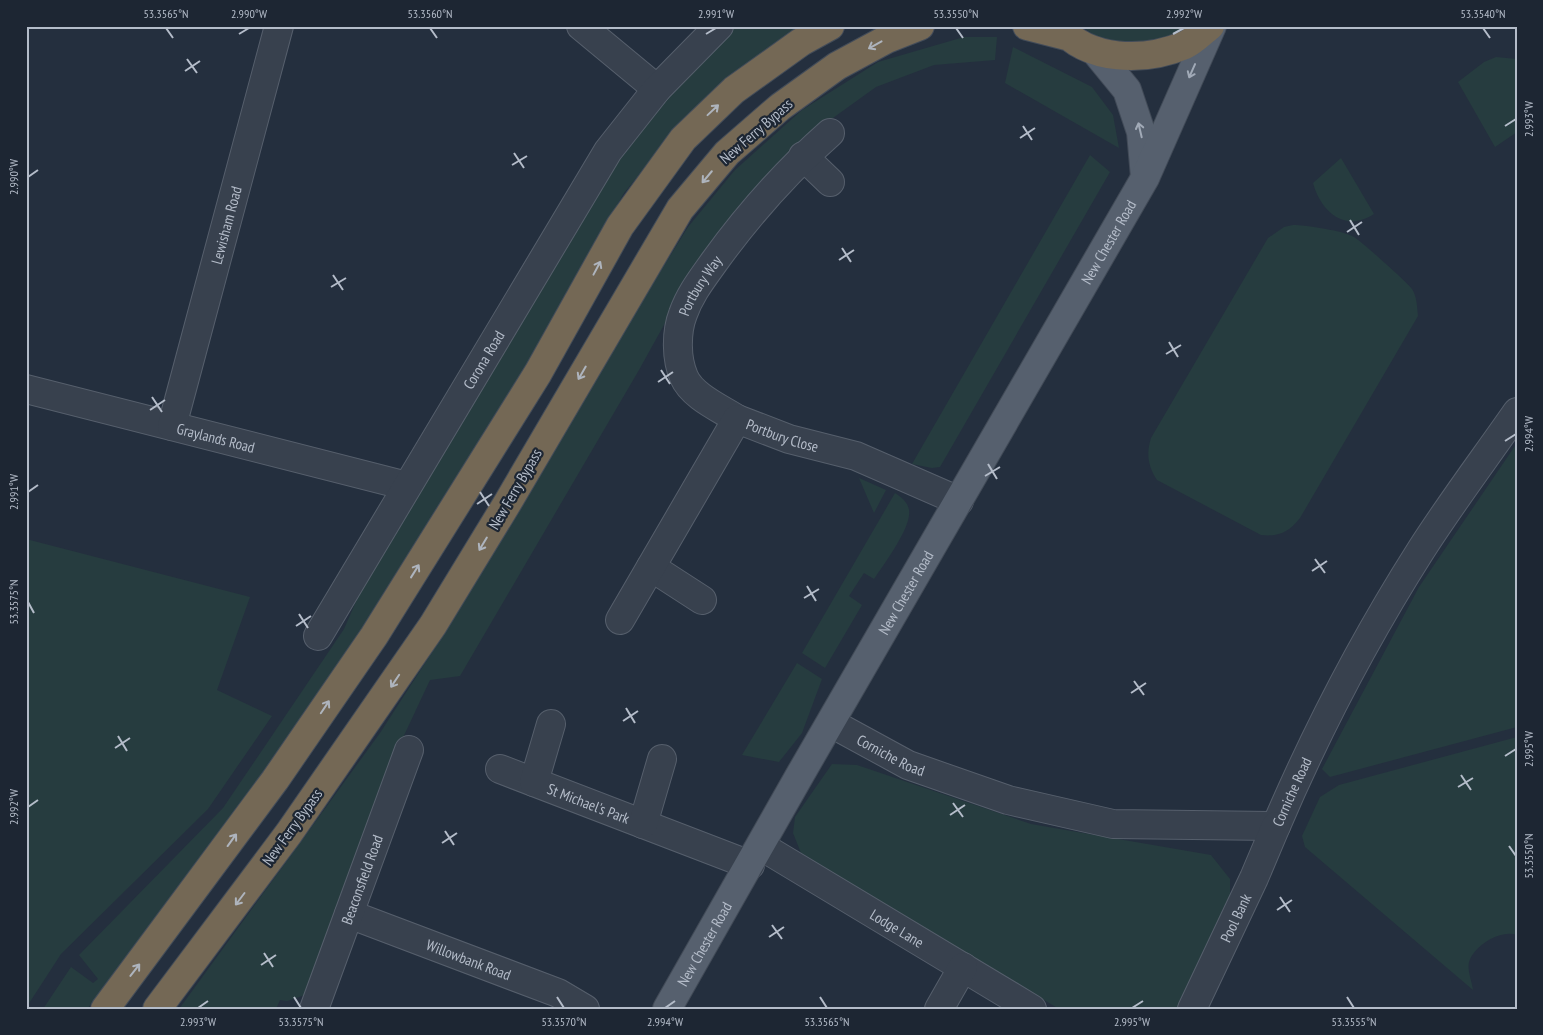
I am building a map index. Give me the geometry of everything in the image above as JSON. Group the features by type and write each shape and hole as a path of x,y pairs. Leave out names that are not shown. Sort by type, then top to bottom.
{"highway":[{"path":"105,1009 275,780 374,636 533,381 620,226 683,139 734,90 801,42 830,26"},
{"name":"New Ferry Bypass","path":"157,1009 289,833 433,625 508,502 606,331 680,209 727,152 780,107 837,66 887,39 920,26"},
{"path":"1027,26 1062,31 1095,51 1127,57 1151,56 1187,44 1211,26"}],"main road":[{"name":"New Chester Road","path":"667,1009 1145,178 1211,26"},
{"path":"1095,51 1127,90 1141,132 1145,178"}],"street":[{"name":"Lewisham Road","path":"172,426 278,26"},
{"path":"581,26 657,89"},
{"name":"Corona Road","path":"318,636 608,151 657,89 718,26"},
{"name":"Portbury Way","path":"736,419 695,391 684,378 680,363 678,338 682,315 692,293 733,236 803,156 830,133"},
{"path":"803,156 830,182"},
{"name":"Graylands Road","path":"26,389 407,486"},
{"name":"Corniche Road","path":"831,723 908,766 1008,800 1113,824 1276,826 1307,753 1369,636 1422,549 1517,412"},
{"name":"Portbury Close","path":"620,620 736,419 788,439 856,456 959,501"},
{"path":"651,567 702,600"},
{"name":"St Michael's Park","path":"534,782 551,724"},
{"name":"Beaconsfield Road","path":"314,1009 409,750"},
{"name":"St Michael's Park","path":"643,824 662,759"},
{"name":"St Michael's Park","path":"500,769 643,824 756,856"},
{"name":"Pool Bank","path":"1192,1009 1254,878 1276,826"},
{"name":"Lodge Lane","path":"756,856 963,968 1032,1009"},
{"name":"Willowbank Road","path":"348,914 558,993 585,1009"},
{"path":"939,1009 963,968"}],"green space":[{"path":"735,26 803,26 677,129 624,193 532,356 374,614 282,749 128,958 87,1009 43,1009 71,967 93,983 98,979 79,955 223,808 344,629 358,597 567,238 615,160 641,123 670,88 701,56"},
{"path":"1081,26 1186,26 1168,38 1134,44 1101,38"},
{"path":"964,37 997,37 995,60 934,65 876,87 826,123 685,287 639,370 460,676 430,680 400,744 305,995 287,1001 280,1000 276,1009 179,1009 380,733 456,615 634,314 688,227 735,170 802,110 878,62"},
{"path":"1013,47 1092,87 1113,115 1119,148 1005,83"},
{"path":"1496,57 1517,59 1517,132 1495,147 1458,82 1484,62"},
{"path":"1090,155 1110,172 940,467 932,468 912,464"},
{"path":"1341,158 1374,214 1353,221 1344,220 1328,211 1322,203 1313,183"},
{"path":"1293,225 1315,227 1354,237 1412,289 1416,298 1418,316 1300,518 1283,533 1261,535 1157,480 1150,465 1148,455 1151,438 1268,238 1284,227"},
{"path":"1517,443 1517,727 1330,777 1322,769 1419,587"},
{"path":"859,478 886,490 874,513"},
{"path":"895,493 904,500 909,510 906,526 874,579 864,573 849,596 862,605 825,668 802,653"},
{"path":"26,539 250,597 217,690 272,716 208,809 61,954 26,1008"},
{"path":"797,663 822,679 802,733 779,762 742,755"},
{"path":"1517,737 1517,935 1503,934 1489,940 1476,950 1469,962 1473,990 1305,847 1302,836 1320,797 1339,785"},
{"path":"832,764 857,765 1031,824 1211,855 1230,879 1230,895 1176,1009 1059,1009 801,853 793,833 795,817"}]}
